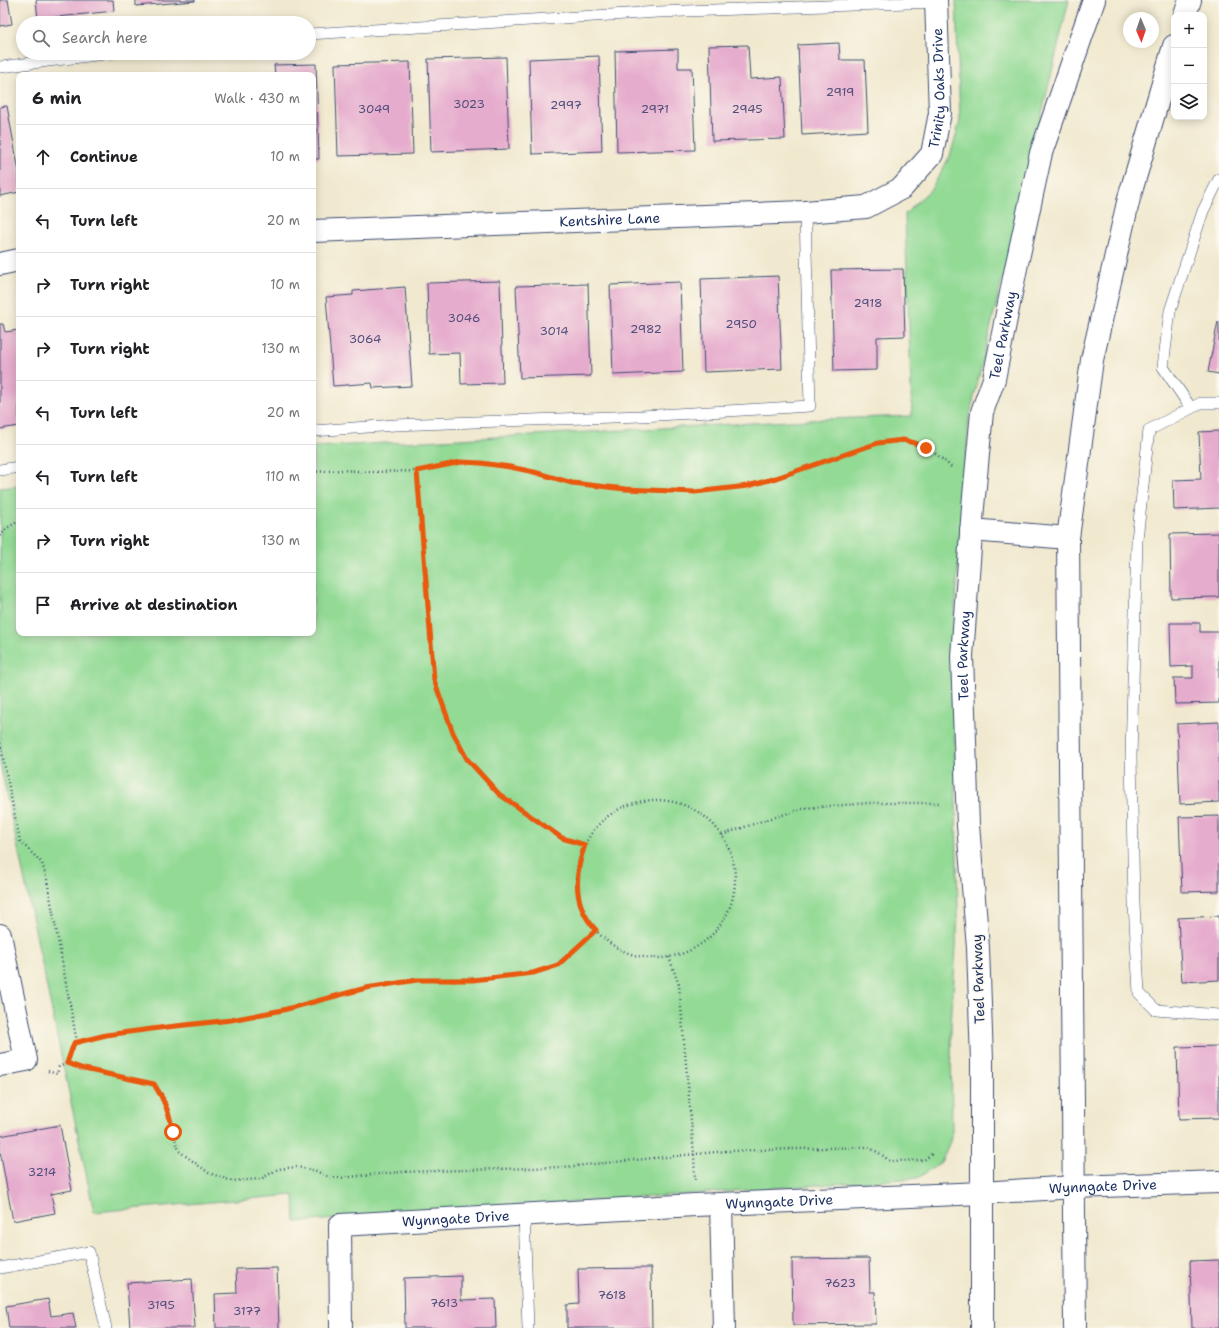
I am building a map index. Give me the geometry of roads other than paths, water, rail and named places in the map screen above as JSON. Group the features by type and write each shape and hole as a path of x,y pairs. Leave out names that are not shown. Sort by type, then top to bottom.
{"main road":[{"name":"Teel Parkway","path":"982,1328 982,1060 978,963 968,825 962,656 971,530 982,412 994,379 1016,268 1042,153 1094,0"},
{"path":"1186,12 1190,0"},
{"name":"Trinity Oaks Drive","path":"902,188 932,154 939,120 940,112 936,1"},
{"path":"1075,1328 1068,538 1092,360 1129,198 1173,48"},
{"name":"Kentshire Lane","path":"316,231 805,212 866,207 902,188"},
{"path":"0,264 16,261"},
{"path":"971,530 1068,538"},
{"path":"0,935 26,1060 0,1065"},
{"name":"Wynngate Drive","path":"341,1328 340,1225 721,1204 982,1193 1074,1187 1219,1182"},
{"path":"721,1204 724,1328"}],"lane":[{"path":"316,34 658,12 936,1"},
{"path":"0,67 56,60"},
{"path":"1192,408 1163,367 1170,311 1203,211 1219,180"},
{"path":"316,431 395,424 641,416 810,406 805,212"},
{"path":"1219,403 1201,403 1149,430 1137,540 1131,756 1134,904 1139,993 1156,1010 1219,1016"},
{"path":"0,470 16,467"},
{"path":"524,1214 528,1328"},
{"path":"0,1268 89,1252 106,1328"}]}
